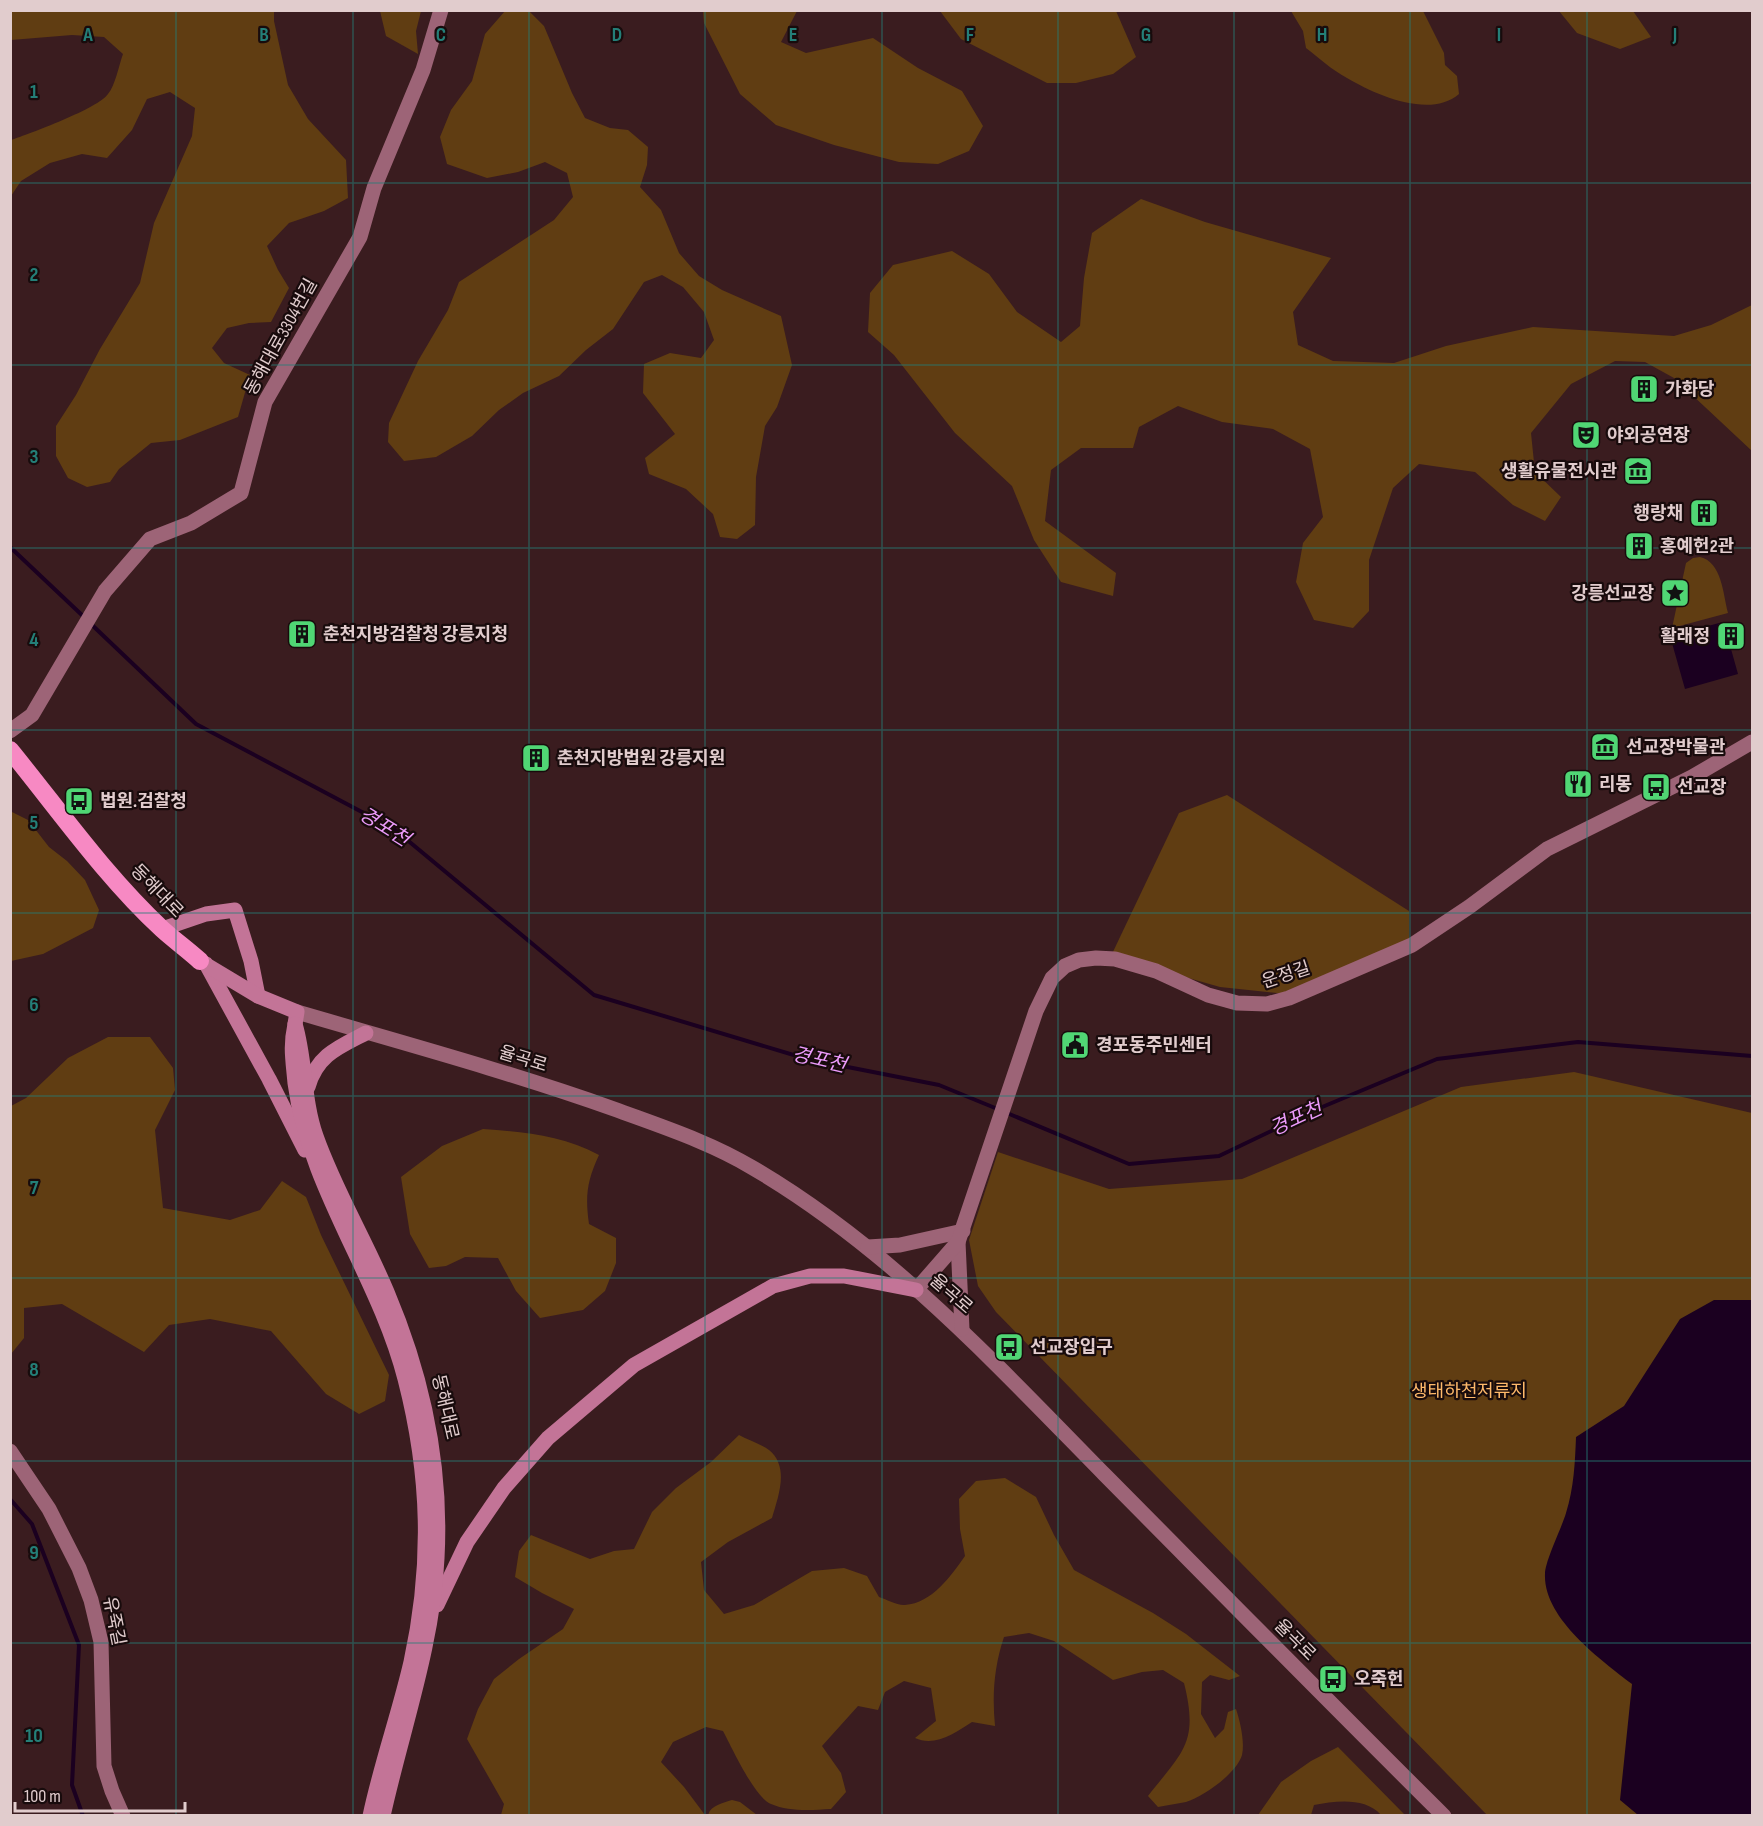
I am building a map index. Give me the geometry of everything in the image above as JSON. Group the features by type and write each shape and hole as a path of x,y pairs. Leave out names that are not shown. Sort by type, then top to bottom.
{"highway":[{"name":"동해대로","path":"10,750 105,867 162,929 203,963"}],"main road":[{"path":"162,929 206,914 235,910 251,961 258,996"},
{"path":"203,963 324,1185"},
{"name":"동해대로","path":"203,963 296,1018 306,1095 315,1134 334,1182 387,1291 417,1377 426,1415 433,1452 438,1522 436,1578 422,1666 383,1815"},
{"name":"동해대로","path":"296,1018 291,1046 297,1099 307,1136 324,1185 375,1295 398,1354 414,1417 425,1489 426,1559 423,1596 411,1663 370,1815"},
{"path":"306,1095 313,1071 321,1061 340,1047 366,1033"},
{"path":"430,1619 467,1542 504,1488 548,1438 634,1365 773,1286 810,1275 844,1276 916,1290"},
{"path":"390,1815 393,1776"},
{"path":"365,1815 375,1795"}],"street":[{"name":"동해대로3304번길","path":"10,732 32,715 105,591 150,539 191,523 241,493 265,402 360,237 374,188 423,70 441,10"},
{"name":"운정길","path":"916,1290 960,1237 1043,994 1052,978 1065,966 1087,959 1115,959 1156,971 1208,995 1237,1003 1267,1004 1289,998 1412,945 1547,849 1692,777 1752,742"},
{"name":"율곡로","path":"296,1018 366,1033 558,1089 678,1132 751,1166 868,1247 962,1329 1326,1699 1444,1815"},
{"path":"868,1247 960,1237 962,1329"},
{"name":"유죽길","path":"10,1451 49,1509 79,1568 91,1600 101,1641 104,1766 123,1815"}],"green space":[{"path":"11,10 274,11 274,21 288,85 308,119 346,160 348,198 324,211 289,223 267,246 289,288 271,322 249,323 227,328 212,348 224,363 250,375 238,417 180,440 151,443 119,469 110,482 87,487 68,478 56,456 56,426 140,283 154,223 192,136 195,108 170,92 147,99 132,130 107,158 82,154 50,163 21,181 11,196 11,140 63,120 102,100 113,86 123,54 104,37 72,35 11,40"},
{"path":"380,11 421,11 416,31 418,54 386,36"},
{"path":"505,11 529,11 544,26 585,118 610,128 628,130 648,147 647,165 640,187 661,210 679,253 699,276 722,290 781,316 792,365 777,407 765,426 756,477 755,525 737,539 720,537 713,514 686,489 649,474 645,458 675,434 643,393 644,364 670,353 701,358 714,340 704,312 683,287 662,275 644,282 613,329 586,350 559,376 523,393 499,410 472,436 436,457 404,461 388,442 389,423 418,361 448,310 459,282 554,220 573,197 567,173 545,162 518,172 487,178 447,164 440,137 451,110 472,81 485,34"},
{"path":"703,11 797,11 781,42 806,53 873,38 918,68 962,91 983,126 969,151 938,164 899,162 834,145 776,125 740,94 704,23"},
{"path":"940,11 1116,11 1136,57 1113,74 1076,83 1047,83 961,39"},
{"path":"1291,11 1423,11 1444,53 1445,65 1457,76 1459,94 1447,101 1418,104 1403,102 1359,85 1306,48 1303,31"},
{"path":"1559,11 1633,11 1651,37 1620,49 1577,33"},
{"path":"1141,199 1205,222 1331,258 1293,312 1298,345 1333,361 1394,363 1446,346 1533,327 1674,336 1711,325 1752,305 1752,451 1674,378 1645,362 1615,361 1571,384 1531,433 1535,472 1561,497 1545,521 1513,505 1475,472 1419,464 1393,488 1369,560 1369,611 1353,628 1314,620 1296,582 1303,543 1323,517 1310,449 1273,429 1222,422 1178,406 1139,427 1133,448 1081,448 1051,470 1045,521 1116,573 1113,596 1061,582 1034,540 1012,486 955,433 894,355 868,332 870,293 893,265 952,251 989,274 1017,312 1061,342 1080,326 1084,278 1092,233"},
{"path":"1700,557 1713,565 1717,572 1728,613 1672,628 1686,563 1693,558"},
{"path":"1227,795 1409,911 1409,939 1295,995 1220,987 1111,956 1179,813"},
{"path":"10,811 28,820 49,847 67,861 85,880 99,910 93,928 43,954 11,961"},
{"path":"108,1037 150,1037 173,1068 175,1090 155,1130 163,1208 230,1220 260,1210 282,1181 306,1197 321,1235 389,1375 385,1401 359,1414 326,1394 271,1331 210,1319 169,1325 144,1352 62,1304 24,1308 24,1338 11,1354 11,1106 26,1098 68,1058"},
{"name":"생태하천저류지","path":"1574,1072 1752,1113 1752,1815 1487,1815 996,1312 978,1286 969,1240 998,1152 1109,1189 1242,1179 1461,1087"},
{"path":"483,1129 528,1133 557,1139 599,1155 588,1189 589,1224 616,1238 616,1263 605,1291 583,1310 540,1318 516,1291 498,1258 465,1257 446,1266 429,1268 410,1234 401,1177 442,1146"},
{"path":"739,1435 769,1450 779,1465 781,1482 772,1518 728,1542 701,1562 704,1590 724,1614 754,1605 812,1571 844,1568 867,1576 879,1597 905,1605 924,1599 940,1587 965,1556 960,1529 959,1499 976,1481 1005,1478 1036,1497 1074,1570 1153,1613 1186,1634 1240,1676 1229,1680 1210,1675 1202,1682 1201,1714 1215,1738 1224,1729 1228,1712 1236,1709 1243,1744 1239,1762 1227,1776 1201,1795 1186,1802 1158,1807 1148,1796 1179,1756 1188,1733 1190,1720 1184,1683 1163,1670 1142,1672 1113,1680 1054,1641 1029,1633 1004,1637 995,1681 995,1726 972,1722 945,1738 930,1741 915,1738 936,1721 931,1688 904,1681 885,1692 878,1710 858,1706 822,1746 841,1773 846,1792 831,1809 793,1809 771,1804 751,1783 723,1731 706,1727 673,1742 661,1762 705,1815 501,1815 504,1804 467,1739 478,1709 494,1679 563,1629 574,1609 515,1577 519,1551 531,1535 590,1559 614,1551 634,1549 652,1512 676,1488 711,1462"},
{"path":"1338,1747 1405,1815 1381,1815 1367,1805 1332,1802 1314,1805 1311,1815 1258,1815 1281,1782 1311,1761"},
{"path":"732,1800 740,1802 757,1815 708,1815 721,1803"}],"shaded area":[{"path":"1723,622 1726,640 1722,641 1725,650 1731,649 1738,674 1685,689 1670,636"},
{"path":"1714,1300 1752,1300 1752,1815 1638,1815 1620,1800 1632,1684 1590,1650 1563,1622 1547,1590 1545,1574 1569,1504 1574,1475 1576,1437 1624,1406 1680,1319"}],"waterway":[{"name":"경포천","path":"10,547 84,617"},
{"name":"경포천","path":"91,624 196,724 394,829 594,995 807,1059 939,1085 1000,1110"},
{"name":"경포천","path":"1007,1113 1129,1164 1219,1156 1315,1110 1437,1059 1578,1042 1752,1056"},
{"path":"10,1499 32,1524 79,1645 72,1785 83,1816"}],"place":[{"name":"가화당","path":"1644,389"},
{"name":"야외공연장","path":"1586,435"},
{"name":"생활유물전시관","path":"1638,471"},
{"name":"행랑채","path":"1704,513"},
{"name":"홍예헌2관","path":"1639,546"},
{"name":"강릉선교장","path":"1675,593"},
{"name":"춘천지방검찰청 강릉지청","path":"302,634"},
{"name":"활래정","path":"1731,636"},
{"name":"선교장박물관","path":"1605,747"},
{"name":"춘천지방법원 강릉지원","path":"536,758"},
{"name":"리몽","path":"1578,784"},
{"name":"선교장","path":"1656,787"},
{"name":"법원.검찰청","path":"79,801"},
{"name":"경포동주민센터","path":"1075,1045"},
{"name":"선교장입구","path":"1009,1347"},
{"name":"오죽헌","path":"1333,1679"}]}
